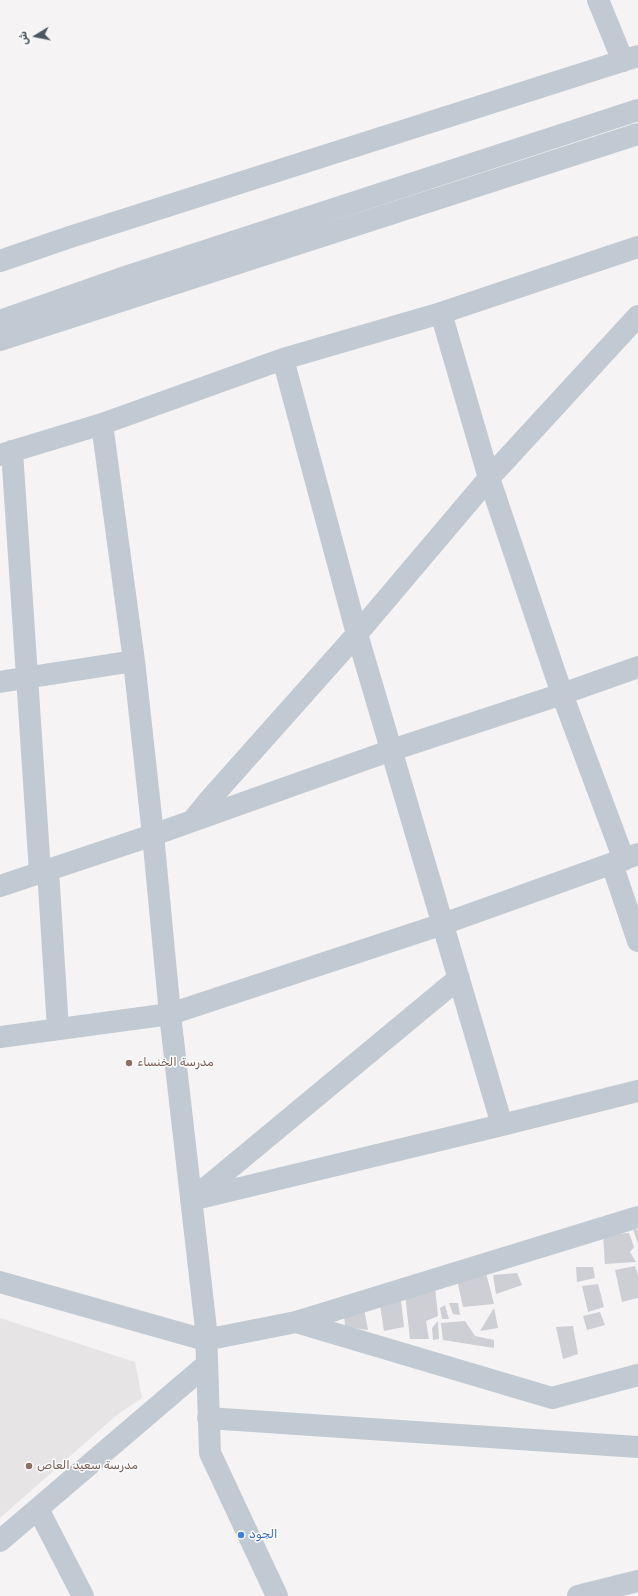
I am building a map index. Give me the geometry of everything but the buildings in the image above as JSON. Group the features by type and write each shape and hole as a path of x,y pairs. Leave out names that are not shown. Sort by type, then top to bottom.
{"street":[{"path":"0,262 78,235 630,58 598,0"},
{"path":"0,321 119,279 638,110"},
{"path":"0,340 638,134"},
{"path":"58,1029 28,679 6,453 102,424 283,359 441,313 638,247"},
{"path":"441,313 489,478 562,694 625,859 638,941"},
{"path":"192,821 357,634 489,478 638,316"},
{"path":"283,359 357,634 502,1125"},
{"path":"102,424 134,661 154,835 170,1014 206,1329 205,1340 210,1453 277,1596"},
{"path":"0,682 28,679 134,661"},
{"path":"0,886 154,835 392,750 562,694 638,667"},
{"path":"0,1037 170,1014 443,924 625,859"},
{"path":"191,1200 459,978"},
{"path":"191,1200 638,1091"},
{"path":"0,1282 205,1340 296,1322 638,1217"},
{"path":"296,1322 552,1398 638,1375"},
{"path":"0,1541 206,1366"},
{"path":"208,1418 638,1447"},
{"path":"38,1509 83,1596"},
{"path":"578,1596 638,1581"}],"shaded area":[{"name":"مدرسة سعيد العاص","path":"0,1318 135,1362 142,1398 118,1414 0,1518"}],"place":[{"name":"مدرسة الخنساء","path":"129,1063"},
{"name":"مدرسة سعيد العاص","path":"29,1466"},
{"name":"الجود","path":"241,1535"}]}
